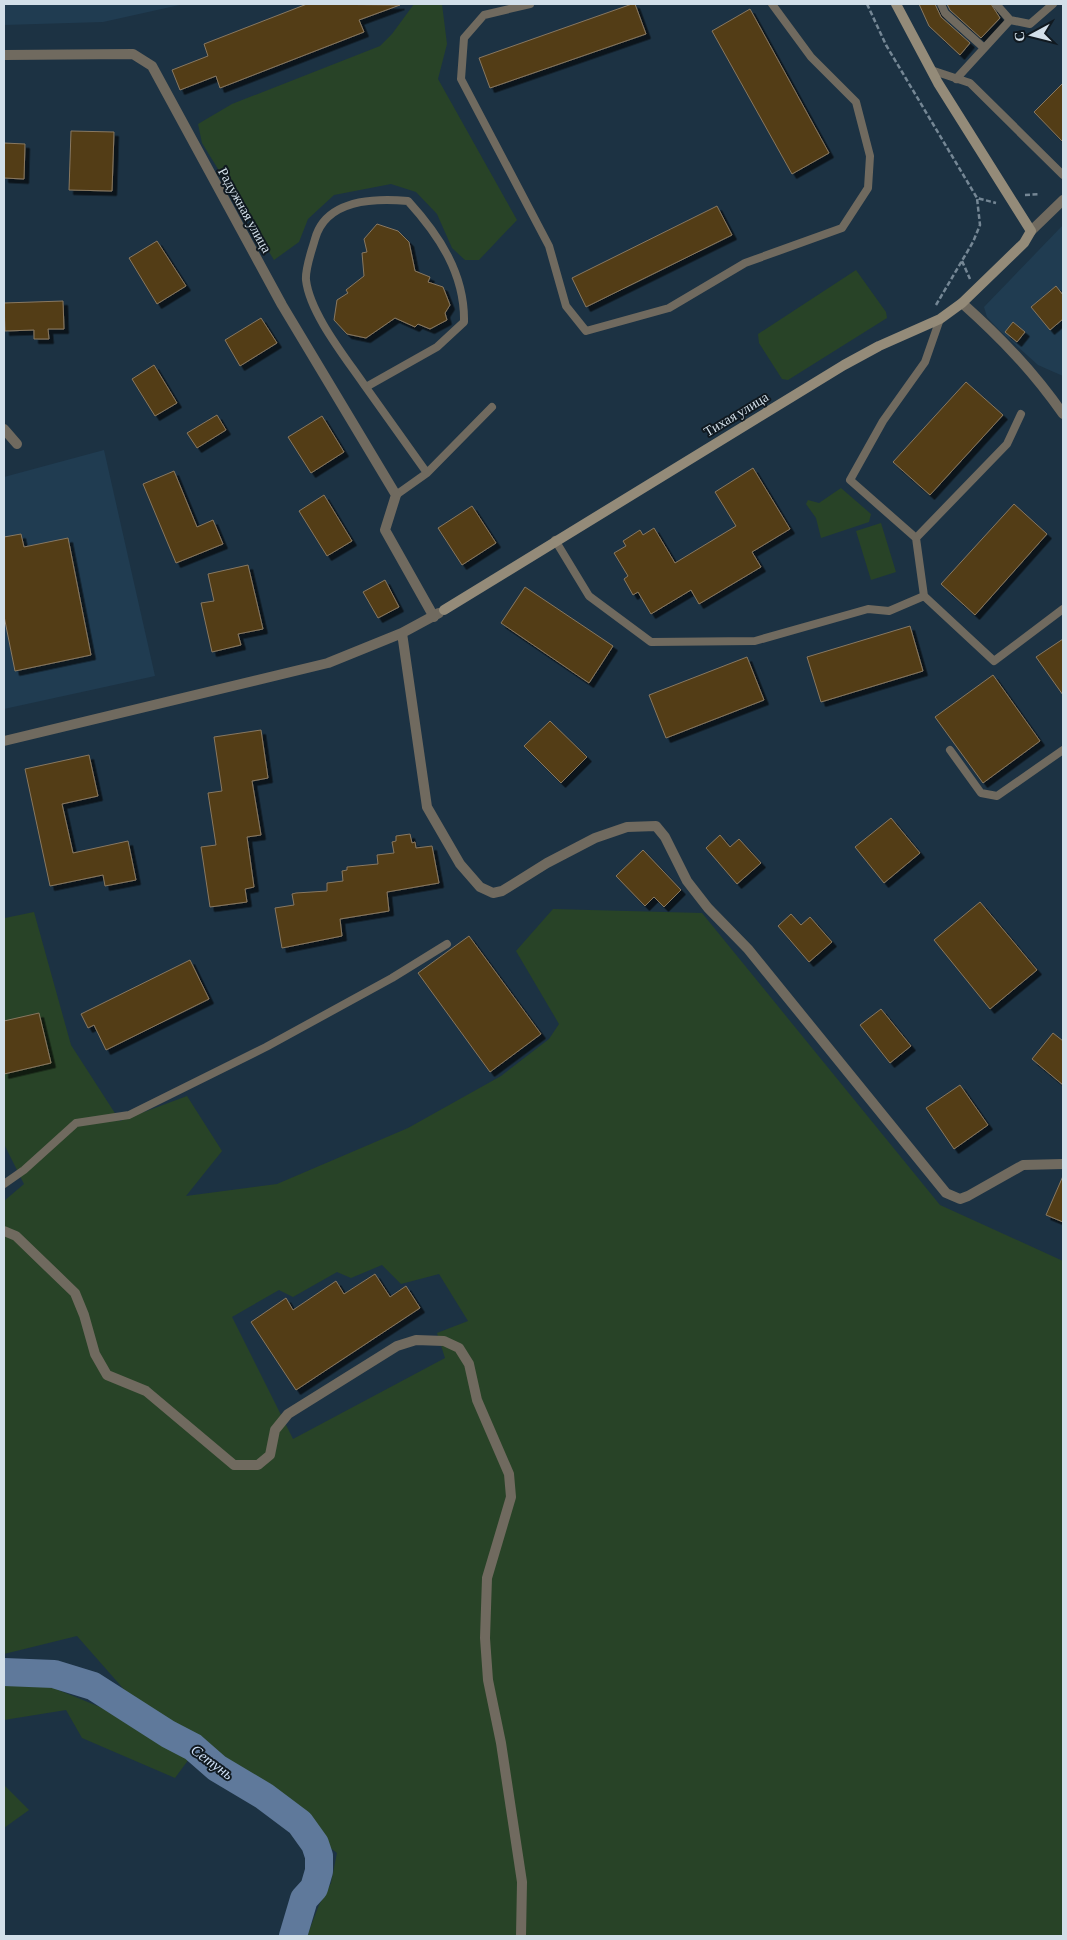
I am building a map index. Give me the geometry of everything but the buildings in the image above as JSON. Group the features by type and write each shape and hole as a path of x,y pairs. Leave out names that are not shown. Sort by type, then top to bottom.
{"street":[{"path":"896,4 931,70 1030,231 1063,200"},
{"name":"Радужная улица","path":"4,55 133,54 152,66 282,305 396,495"},
{"name":"Тихая улица","path":"434,616 555,540 844,365 879,346 940,319 962,303 1024,243 1030,231"},
{"path":"962,303 1026,365 1063,414"},
{"path":"4,429 17,444"},
{"path":"4,740 328,663 402,633 434,616 386,530 396,495"},
{"path":"402,633 427,808 460,864 480,886 493,893 502,891 547,863 595,838 627,827 656,826 665,837 692,888 708,908 748,949 946,1194 960,1199 968,1196 1023,1165 1063,1164"},
{"path":"4,1231 16,1236 75,1293 84,1315 95,1354 107,1375 146,1391 234,1465 258,1465 270,1455 276,1430 288,1414 397,1346 416,1340 444,1342 459,1348 469,1364 477,1400 509,1474 511,1497 487,1578 485,1638 488,1680 522,1882 522,1936"}],"lane":[{"path":"530,4 484,16 464,38 461,79 549,246 566,306 586,331 669,308 745,263 842,228 868,188 870,156 856,102 811,57 772,4"},
{"path":"941,4 945,13 984,48"},
{"path":"996,4 1010,20 1030,24 1053,4"},
{"path":"956,79 1010,20"},
{"path":"931,70 970,83 1063,174"},
{"path":"366,387 437,346 464,322 465,300 456,274 433,228 408,201 378,198 353,204 333,212 319,225 306,279 318,313 366,387 427,473"},
{"path":"940,319 926,362 883,421 850,480 916,538 924,596 994,661 1063,609"},
{"path":"396,495 427,473 492,406"},
{"path":"916,538 1007,444 1021,414"},
{"path":"555,540 590,596 651,642 756,641 868,609 889,611 924,596"},
{"path":"950,750 981,793 997,796 1055,753 1063,750"},
{"path":"4,1184 24,1170 76,1123 129,1116 266,1047 392,978 447,944"}],"path":[{"path":"867,4 886,44 977,198 980,225 973,242 934,310 930,324"},
{"path":"1025,195 1040,194"},
{"path":"977,198 996,203"}],"shaded area":[{"path":"4,4 184,4 103,22 4,25"},
{"path":"1063,225 1063,376 1038,365 999,330 987,317 984,307"},
{"path":"104,450 155,676 4,709 4,477"}],"green space":[{"path":"414,4 442,4 447,44 438,79 517,220 479,260 465,260 452,248 437,214 416,192 391,184 334,195 308,219 299,242 274,260 202,143 198,124 232,104 380,46 392,34"},
{"path":"856,270 886,312 887,318 788,380 782,379 759,343 758,334"},
{"path":"841,488 871,514 869,522 821,538 816,518 806,504 808,500 819,503"},
{"path":"881,523 896,572 871,580 856,531"},
{"path":"553,909 702,913 940,1205 1063,1261 1063,1936 307,1936 319,1905 331,1883 337,1853 128,1694 77,1636 4,1654 4,1201 24,1184 4,1144 5,918 34,912 71,1045 120,1121 187,1096 222,1151 186,1196 277,1184 408,1128 501,1076 549,1039 559,1024 516,951","holes":["382,1265 401,1284 439,1274 468,1321 437,1333 445,1358 293,1439 232,1317 279,1290 293,1297 337,1272 351,1278"]},
{"path":"4,1684 46,1685 127,1718 189,1759 175,1778 82,1738 66,1710 4,1720"},
{"path":"4,1785 29,1810 4,1828"}],"waterway":[{"name":"Сетунь","path":"4,1672 54,1674 93,1686 168,1734 193,1747 217,1768 264,1796 300,1823 315,1844 319,1856 319,1871 314,1888 304,1899 293,1936"}]}
